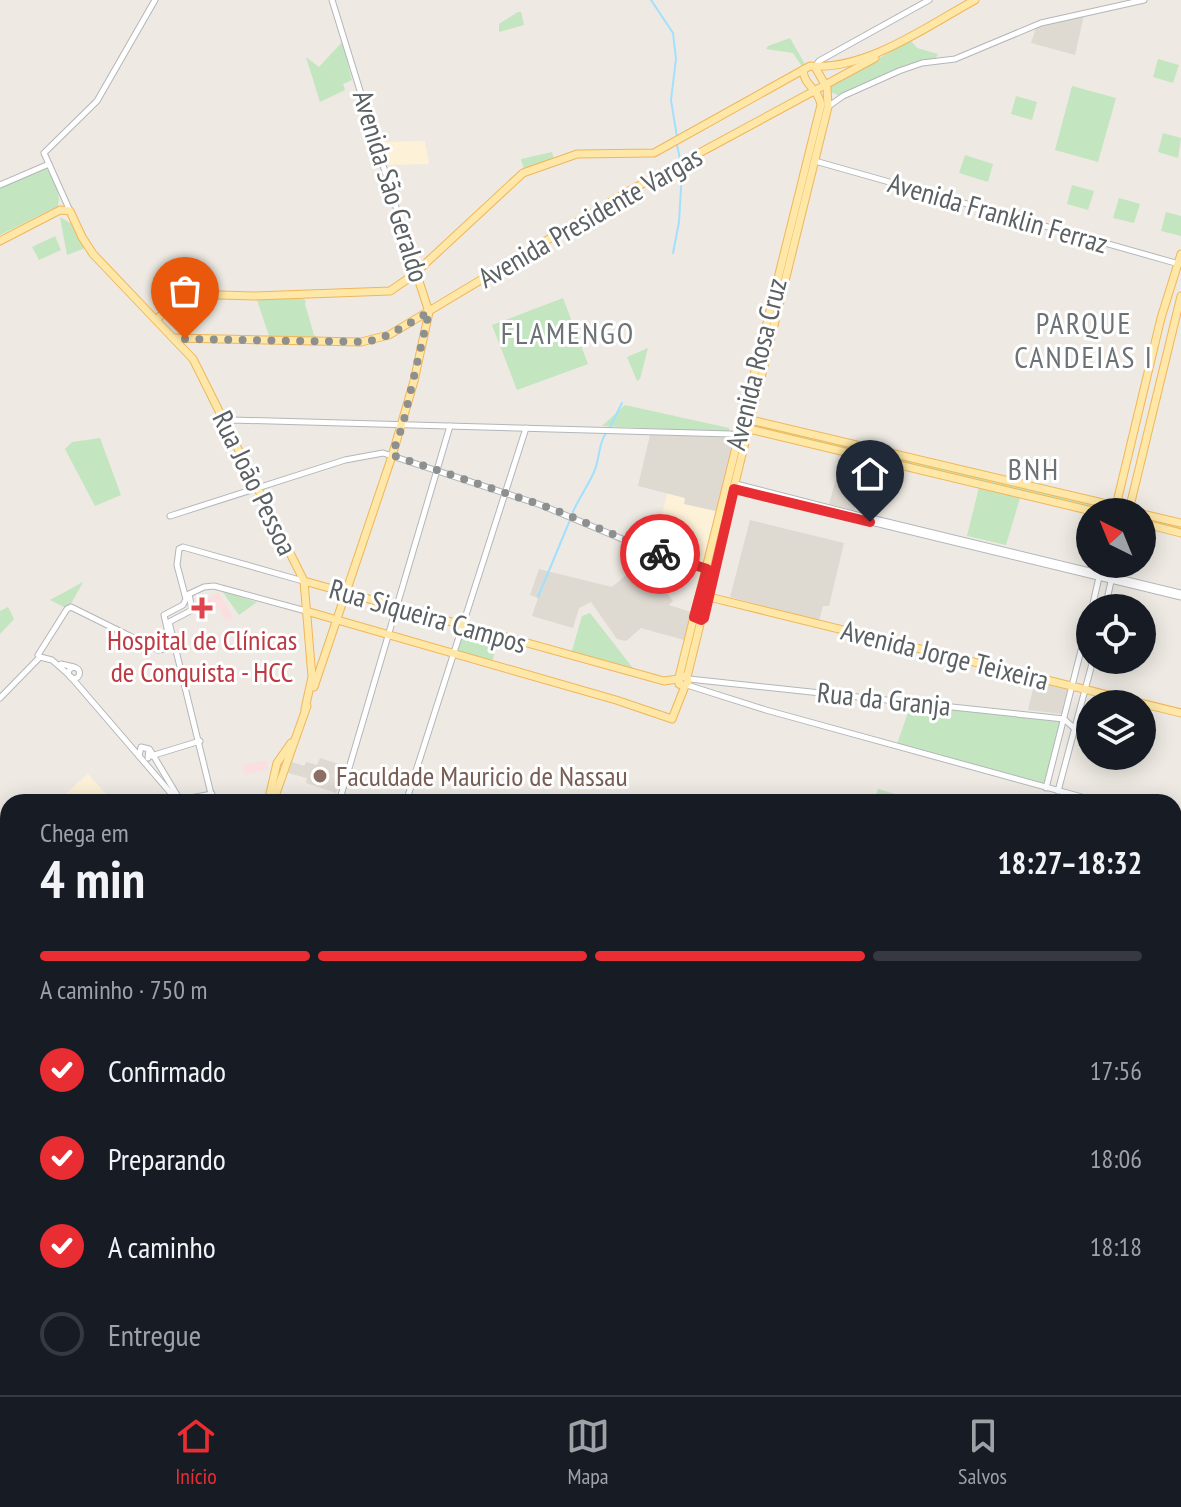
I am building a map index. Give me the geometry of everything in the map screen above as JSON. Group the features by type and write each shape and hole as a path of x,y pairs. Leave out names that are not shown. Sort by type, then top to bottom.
{"main road":[{"path":"157,318 184,294 255,296 393,290 523,173 592,152 615,155 654,153 803,70 819,65 854,62 883,50 975,0"},
{"name":"Avenida Presidente Vargas","path":"157,318 175,338 184,343 367,342 389,335 629,191 982,0"},
{"path":"819,65 825,84"},
{"name":"Avenida Rosa Cruz","path":"684,681 694,617 726,505 735,487 768,333 824,112 815,89 804,78 803,70"},
{"name":"Avenida Rosa Cruz","path":"800,202 815,161 824,112 825,84"},
{"path":"0,241 65,211"},
{"name":"Rua João Pessoa","path":"65,211 93,254 190,356 227,421 304,581 316,668"},
{"path":"1116,498 1161,318 1181,254"},
{"name":"Avenida São Geraldo","path":"272,794 277,763 295,738 316,668 403,424 429,312 416,272"},
{"path":"1134,498 1181,296"},
{"path":"184,343 190,356"},
{"path":"747,424 1013,481 1077,498"},
{"path":"747,424 1076,507"},
{"name":"Avenida Rosa Cruz","path":"684,681 709,597 726,505 734,436 747,424"},
{"path":"734,436 744,449"},
{"path":"1011,492 1013,481"},
{"path":"1156,517 1181,523"},
{"path":"1156,527 1181,533"},
{"name":"Rua Siqueira Campos","path":"304,581 664,681 684,681"},
{"name":"Avenida Jorge Teixeira","path":"709,597 1085,690"},
{"path":"306,611 672,719 684,681"},
{"path":"694,617 698,620 704,618"},
{"name":"Avenida Jorge Teixeira","path":"1156,707 1181,713"}],"street":[{"path":"65,211 60,189 44,153 97,101 155,0"},
{"name":"Avenida São Geraldo","path":"332,0 416,272"},
{"path":"819,65 929,0"},
{"path":"825,84 835,97 843,96 911,67 955,59 1041,23 1144,0"},
{"path":"824,112 843,96"},
{"name":"Avenida Franklin Ferraz","path":"815,161 1180,264"},
{"path":"0,185 49,164"},
{"path":"60,189 65,211"},
{"path":"227,421 734,436"},
{"path":"341,794 450,426"},
{"path":"409,794 526,428"},
{"path":"170,516 362,455 383,453 505,493 658,554 707,569"},
{"path":"735,487 1076,569"},
{"name":"Rua Siqueira Campos","path":"184,590 177,565 179,549 184,547 304,581"},
{"path":"1108,594 1112,578 1181,595"},
{"path":"212,794 170,621 192,610 188,597 208,586 306,611"},
{"path":"0,698 37,659 66,610 71,607 158,650 166,649 170,641 163,617 166,612 185,602 184,590 191,593"},
{"path":"37,659 46,654 63,665 74,667 70,670 70,676"},
{"path":"37,659 59,665 173,794"},
{"path":"1046,788 1076,670"},
{"path":"1085,690 1089,674"},
{"name":"Rua Siqueira Campos","path":"684,681 766,710 1065,794"},
{"name":"Rua da Granja","path":"684,681 1064,719"},
{"path":"1064,719 1075,729"},
{"path":"1060,791 1076,725"},
{"path":"139,756 200,741"},
{"path":"139,756 139,749 143,747 175,794"}],"shaded area":[{"path":"1084,15 1075,55 1031,43 1036,28"},
{"path":"425,141 429,164 386,165 383,142"},
{"path":"650,435 729,437 733,443 716,511 684,504 685,498 638,486"},
{"path":"843,454 868,460 864,478 876,481 874,489 859,485 859,477 854,494 858,496 854,511 829,504"},
{"path":"667,493 686,498 685,504 716,511 705,560 698,563 655,548"},
{"path":"750,520 844,543 829,606 823,606 819,621 730,597"},
{"path":"642,562 673,601 669,605 691,612 684,640 641,628 626,641 617,639 591,602 579,608 573,628 532,616 538,598 530,595 539,569 612,587"},
{"name":"Hospital de Clínicas de Conquista - HCC","path":"218,592 233,617 226,621 219,607 213,610 210,606 200,612 196,605"},
{"path":"1035,680 1068,689 1062,714 1028,710"},
{"name":"Faculdade Mauricio de Nassau","path":"320,758 345,766 336,793 306,783 307,778 288,773 292,762 304,766 306,762 317,765"},
{"path":"267,760 268,769 245,775 242,765"},
{"path":"88,774 106,794 65,794"}],"green space":[{"path":"521,12 524,25 499,32 499,24"},
{"path":"790,38 806,66 803,68 793,53 766,49"},
{"path":"911,41 917,48 938,54 935,59 911,64 838,95 830,92 829,85"},
{"path":"342,42 352,80 343,84 345,90 320,102 306,57 319,67"},
{"path":"1158,59 1179,65 1173,83 1153,77"},
{"path":"1072,86 1116,98 1098,162 1055,150"},
{"path":"1016,96 1037,102 1032,120 1011,114"},
{"path":"1163,133 1181,138 1178,158 1158,152"},
{"path":"552,152 554,160 524,170 521,159"},
{"path":"965,155 993,164 988,182 959,173"},
{"path":"46,167 58,191 58,206 0,235 0,188"},
{"path":"1072,185 1094,191 1088,210 1067,204"},
{"path":"1119,198 1140,204 1134,223 1113,218"},
{"path":"1166,212 1181,216 1181,236 1161,231"},
{"path":"60,217 72,224 85,248 67,255"},
{"path":"55,236 61,250 39,260 32,247"},
{"path":"299,296 306,301 317,337 313,340 270,339 257,300"},
{"path":"563,298 588,364 517,390 492,325"},
{"path":"648,348 640,379 637,381 627,357"},
{"path":"625,405 729,428 729,432 602,426"},
{"path":"755,423 1080,498 1076,498 1076,508 754,429"},
{"path":"100,438 121,495 95,506 65,449 72,442"},
{"path":"979,487 1020,498 1006,545 967,536"},
{"path":"83,582 66,608 50,600"},
{"path":"222,591 257,602 239,615"},
{"path":"8,607 14,619 0,634 0,611"},
{"path":"590,613 636,672 571,654 582,616"},
{"path":"465,628 498,639 493,659 489,661 459,652"},
{"path":"911,704 1061,721 1047,786 897,744"},
{"path":"878,789 895,794 876,794"}],"waterway":[{"path":"651,0 673,33 676,59 671,100 677,137"},
{"path":"677,145 680,159"},
{"path":"673,253 679,222 682,171"},
{"path":"610,427 622,403"},
{"path":"572,514 594,472 606,433"},
{"path":"538,597 570,520"},
{"path":"1156,523 1181,529"}],"way so far":[{"path":"185,339 367,342 389,335 429,312 403,424 392,455 553,509 660,554"}],"place":[{"name":"Hospital de Clínicas de Conquista - HCC","path":"202,608"},
{"name":"Faculdade Mauricio de Nassau","path":"320,776"}],"district":[{"name":"FLAMENGO","path":"568,334"},
{"name":"PARQUE CANDEIAS I","path":"1084,341"},
{"name":"BNH","path":"1034,470"}],"route":[{"path":"660,554 707,569 694,617 701,620 704,618 734,489 870,522"}]}
